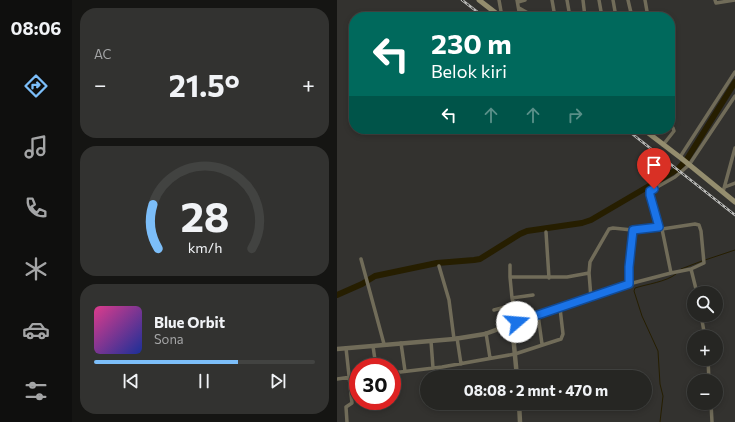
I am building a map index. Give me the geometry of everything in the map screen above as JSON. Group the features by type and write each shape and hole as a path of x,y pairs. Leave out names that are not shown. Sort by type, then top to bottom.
{"main road":[{"path":"479,0 495,12"},
{"path":"649,134 735,202"}],"street":[{"path":"499,0 500,12"},
{"path":"519,12 517,1 525,0"},
{"path":"552,0 554,12"},
{"path":"567,0 569,12"},
{"path":"583,0 584,12"},
{"path":"599,0 601,12"},
{"path":"613,0 615,12"},
{"path":"629,0 631,12"},
{"path":"645,0 647,12"},
{"path":"715,0 716,3 735,0"},
{"path":"519,8 526,12"},
{"path":"680,158 735,72"},
{"path":"671,273 661,228 650,191 675,177 688,164 735,96"},
{"path":"663,145 672,134"},
{"path":"723,192 735,148"},
{"path":"725,187 735,183"},
{"path":"337,349 431,341 486,333 591,298 629,284 691,268 704,260 699,225 695,224 633,230 609,229 602,243 591,258 589,273 591,298"},
{"path":"629,284 629,267 633,230"},
{"path":"546,232 549,278"},
{"path":"361,259 384,344"},
{"path":"510,265 516,370"},
{"path":"439,266 448,298 461,364"},
{"path":"691,268 695,286"},
{"path":"510,277 549,278 567,277 589,273"},
{"path":"511,298 533,295"},
{"path":"494,310 513,306"},
{"path":"401,372 436,368 515,354 561,339 563,334 559,308"},
{"path":"537,315 542,344"},
{"path":"486,333 490,358"},
{"path":"431,341 436,368"},
{"path":"401,343 405,371"},
{"path":"373,346 375,358"},
{"path":"346,348 349,370"},
{"path":"337,379 349,377"},
{"path":"347,422 346,407 349,405"},
{"path":"519,410 520,422"},
{"path":"711,410 712,422"}],"waterway":[{"path":"337,295 362,284 375,276 437,263 480,259 527,231 582,223 591,220 678,169 687,159 735,82"},
{"path":"705,260 735,250"},
{"path":"681,269 702,261"},
{"path":"660,422 663,396 660,384 658,351 642,316 634,291 635,288 662,281 676,274"}],"railway":[{"path":"462,0 478,12"},
{"path":"632,134 735,215"}],"route":[{"path":"517,322 629,284 629,267 633,230 659,227 650,195 650,191 654,189"}]}
